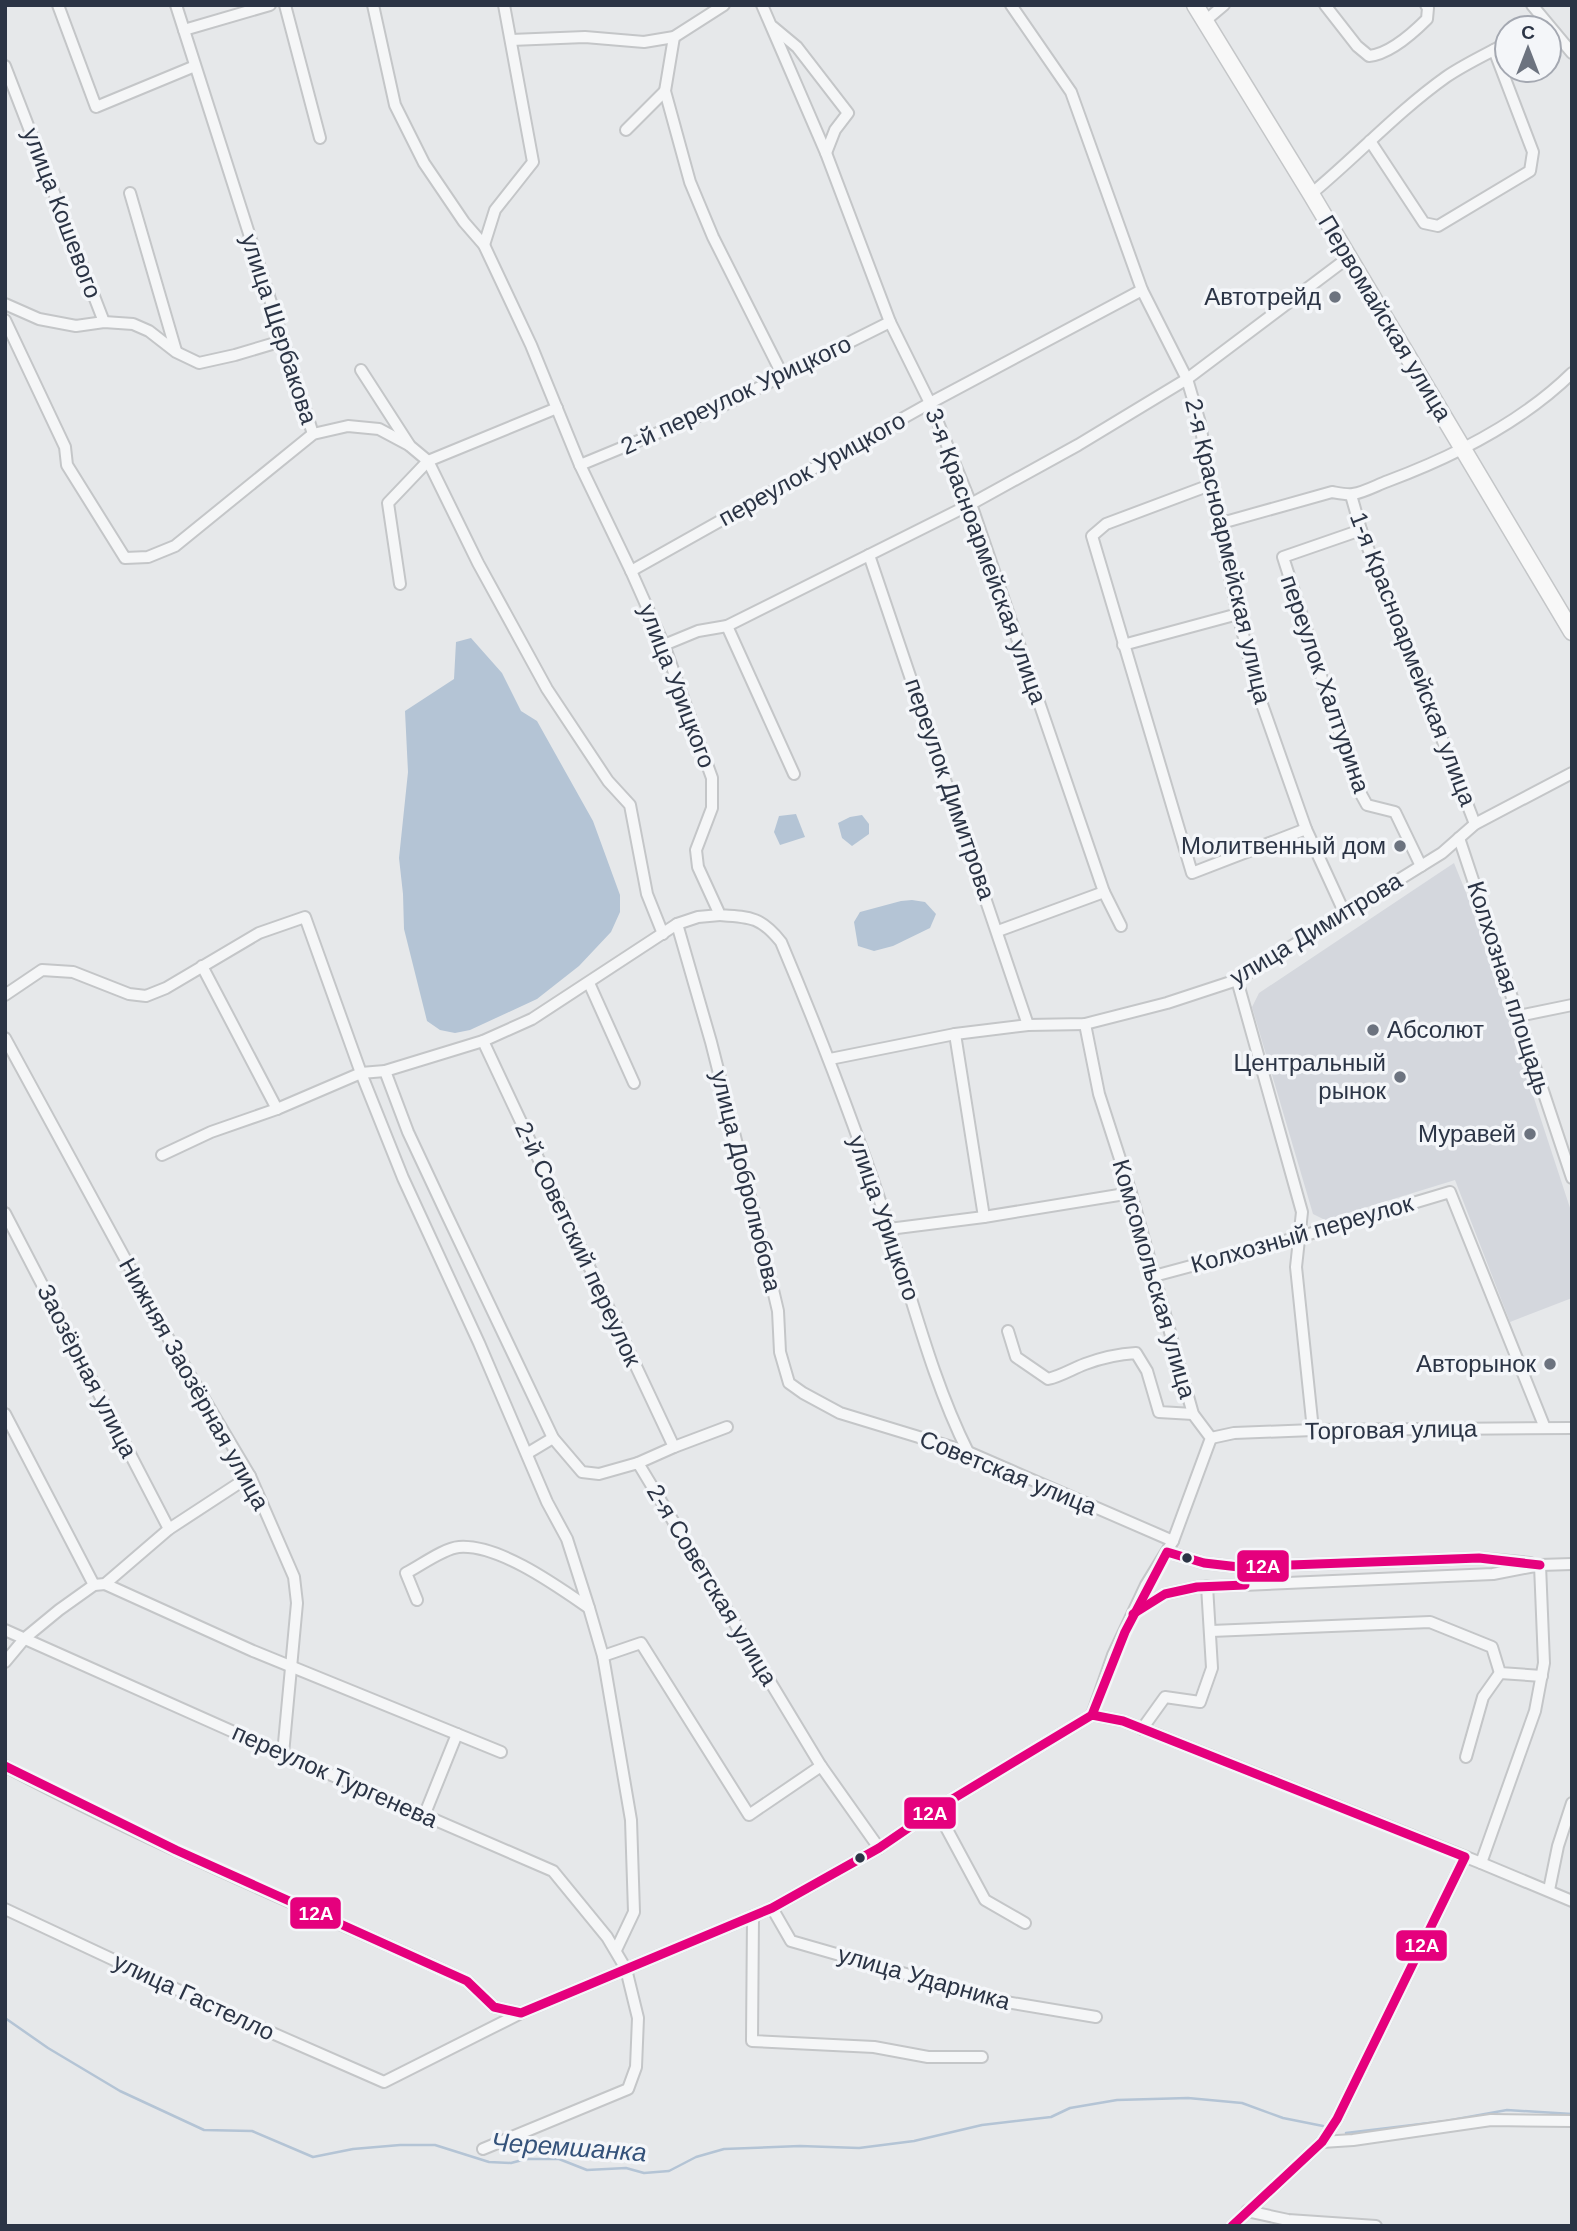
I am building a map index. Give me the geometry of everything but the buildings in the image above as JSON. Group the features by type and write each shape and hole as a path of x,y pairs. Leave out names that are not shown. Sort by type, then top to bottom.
{"main road":[{"name":"Первомайская улица","path":"1195,5 1349,257 1572,632"}],"street":[{"path":"58,5 96,107 195,66"},
{"name":"улица Щербакова","path":"5,320 65,447 67,465 125,558 148,557 175,546 313,434 176,5"},
{"path":"184,30 270,5"},
{"path":"285,5 320,138"},
{"name":"улица Урицкого","path":"373,5 395,105 424,163 464,222 484,244 531,345 580,465 664,645 712,778 712,807 696,850 698,867 720,915 753,917 768,926 781,942 830,1059 931,1358 955,1425 968,1452"},
{"path":"484,244 495,210 533,162 504,5"},
{"path":"511,40 584,37 644,42 674,37 724,5"},
{"name":"3-я Красноармейская улица","path":"762,5 826,153 890,322 930,403 971,504 1104,892 1121,926"},
{"name":"2-я Красноармейская улица","path":"1011,5 1071,92 1142,290 1187,379 1200,423 1218,524 1257,690 1306,829 1345,914"},
{"path":"1205,21 1224,5"},
{"path":"1325,5 1357,46 1369,56 1380,55 1418,29 1427,19 1426,5"},
{"path":"769,23 797,47 848,113 835,130 826,153"},
{"path":"674,37 665,91 690,182 713,237 783,376"},
{"path":"1311,194 1404,110 1448,76 1493,51"},
{"name":"улица Кошевого","path":"5,66 104,322"},
{"path":"1370,141 1424,223 1438,226 1530,171 1533,152 1507,84"},
{"path":"626,131 665,91"},
{"path":"130,193 176,352"},
{"path":"664,645 698,631 727,626 971,504 1078,445 1187,379 1349,257"},
{"name":"переулок Урицкого","path":"631,571 930,403 1142,290"},
{"path":"5,304 39,319 76,326 104,322 133,324 149,331 176,352 199,363 282,341"},
{"name":"2-й переулок Урицкого","path":"580,465 718,408 890,322"},
{"path":"360,370 410,446"},
{"path":"1218,524 1332,492 1351,495 1412,472 1462,449 1517,418 1551,393 1572,373"},
{"path":"400,584 387,503 428,461 557,408"},
{"path":"313,434 348,426 379,429 410,446 428,461 478,562 547,689 608,781 630,805 647,894 663,933"},
{"path":"1210,485 1106,524 1092,536 1192,873 1306,829"},
{"name":"1-я Красноармейская улица","path":"1351,495 1361,530 1475,824"},
{"name":"переулок Халтурина","path":"1361,530 1283,557 1356,785 1367,805 1395,813 1422,866"},
{"name":"переулок Димитрова","path":"869,555 1028,1025"},
{"path":"1123,645 1238,614"},
{"path":"727,626 794,774"},
{"name":"улица Димитрова","path":"830,1059 955,1034 1028,1025 1084,1024 1167,1003 1237,980 1442,853 1475,824 1572,773"},
{"name":"Колхозная площадь","path":"1459,838 1518,1016 1568,1153 1572,1178"},
{"path":"998,931 1104,892"},
{"path":"162,1155 211,1132 277,1109 361,1073 385,1071 483,1041 531,1019 677,924 698,917 720,915"},
{"path":"5,995 42,970 73,972 129,994 146,996 166,988 259,933 305,917 402,1178 528,1453 547,1502 567,1539 589,1608 603,1656 631,1820 634,1912 616,1950"},
{"name":"улица Добролюбова","path":"677,924 711,1042 762,1243 778,1311 780,1352 789,1383 803,1394 839,1412"},
{"path":"202,966 277,1109"},
{"path":"1237,980 1302,1212 1296,1267 1313,1430"},
{"path":"589,983 634,1083"},
{"path":"1518,1016 1572,1005"},
{"name":"Комсомольская улица","path":"1084,1024 1099,1094 1131,1193 1193,1414 1212,1438"},
{"path":"955,1034 984,1217"},
{"name":"Нижняя Заозёрная улица","path":"5,1038 171,1343 250,1476 294,1577 297,1603 283,1754"},
{"name":"2-й Советский переулок","path":"483,1041 674,1447"},
{"name":"2-я Советская улица","path":"385,1071 408,1132 553,1438 582,1472 599,1474 638,1463 821,1766 879,1848"},
{"name":"Колхозный переулок","path":"1154,1276 1450,1192 1545,1428"},
{"path":"889,1229 984,1217 1131,1193"},
{"name":"Заозёрная улица","path":"5,1213 169,1529"},
{"path":"1008,1331 1016,1357 1048,1379 1087,1363 1136,1353 1147,1371 1159,1412 1193,1414"},
{"name":"Советская улица","path":"839,1412 968,1452 1173,1541"},
{"path":"5,1414 100,1584 253,1651 501,1752"},
{"path":"638,1463 727,1427"},
{"name":"Торговая улица","path":"1212,1438 1234,1433 1313,1430 1572,1427"},
{"path":"528,1453 553,1438"},
{"path":"1092,1716 1113,1655 1146,1585 1173,1541 1212,1438"},
{"path":"5,1662 25,1638 100,1584 169,1529 250,1476"},
{"path":"417,1600 406,1573 459,1546 488,1550 543,1577 589,1608"},
{"path":"1167,1552 1204,1563 1239,1567 1479,1558 1540,1565 1572,1564"},
{"path":"1133,1614 1165,1594 1207,1586 1493,1574 1540,1565"},
{"path":"1481,1863 1535,1711 1542,1676 1544,1663 1540,1565"},
{"path":"1142,1729 1165,1697 1200,1702 1212,1668 1207,1586"},
{"path":"1211,1631 1430,1622 1492,1647 1500,1673"},
{"name":"переулок Тургенева","path":"5,1630 553,1871 616,1950 626,1969 638,2018 636,2067 628,2089 483,2149"},
{"path":"603,1656 641,1643 749,1815 821,1766"},
{"path":"1500,1673 1542,1676"},
{"path":"1466,1757 1483,1698 1500,1673"},
{"path":"5,1766 79,1805 222,1872 467,1981 494,2007 522,2013 772,1908 879,1848 936,1809 1092,1716 1123,1721 1572,1901"},
{"path":"425,1816 457,1734"},
{"path":"1549,1890 1558,1846 1572,1803"},
{"path":"936,1809 985,1900 1025,1923"},
{"path":"1232,2226 1322,2142 1337,2119 1465,1857"},
{"name":"улица Ударника","path":"772,1908 791,1941 1000,2001 1096,2017"},
{"name":"улица Гастелло","path":"5,1909 201,2001 384,2082 522,2013"},
{"path":"753,1916 752,2041 874,2047 928,2057 982,2057"},
{"path":"1322,2142 1491,2120 1572,2121"},
{"path":"1247,2211 1287,2220 1376,2226"}],"shaded area":[{"name":"Центральный рынок","path":"1454,863 1469,900 1572,1214 1572,1298 1510,1322 1455,1180 1325,1220 1313,1214 1252,1007 1259,993"}],"water":[{"path":"471,638 502,673 521,711 537,721 593,821 620,895 620,912 611,932 579,966 537,999 470,1030 455,1033 440,1030 427,1021 404,929 399,858 408,772 405,711 454,679 456,642"},
{"path":"796,814 805,837 780,845 774,832 779,816"},
{"path":"862,815 869,824 869,834 852,846 842,838 838,823"},
{"path":"912,900 925,902 936,914 930,928 893,946 874,951 858,946 854,922 860,912"}],"waterway":[{"name":"Черемшанка","path":"5,2018 48,2048 120,2091 204,2130 252,2131 313,2157 353,2149 435,2145 489,2162 559,2159 587,2170 626,2168 644,2173 669,2171 696,2157 724,2149 800,2146 859,2148 914,2141 982,2125 1051,2117 1070,2108 1117,2100 1188,2098 1242,2103 1283,2118 1323,2126"},
{"name":"Черемшанка","path":"1346,2133 1446,2121 1507,2110 1572,2114"}],"transit line":[{"name":"12А","path":"1092,1715 1125,1632 1167,1552 1204,1563 1239,1567 1479,1558 1540,1565"},
{"name":"12А","path":"1133,1614 1165,1594 1197,1587 1245,1585"},
{"name":"12А","path":"5,1766 176,1850 467,1981 494,2007 521,2013 772,1908 879,1848 936,1809 1092,1715 1123,1721 1465,1857 1337,2119 1322,2142 1232,2226"}],"place":[{"name":"Автотрейд","path":"1335,297"},
{"name":"Молитвенный дом","path":"1400,846"},
{"name":"Абсолют","path":"1373,1030"},
{"name":"Центральный рынок","path":"1400,1077"},
{"name":"Муравей","path":"1530,1134"},
{"name":"Авторынок","path":"1550,1364"}]}
